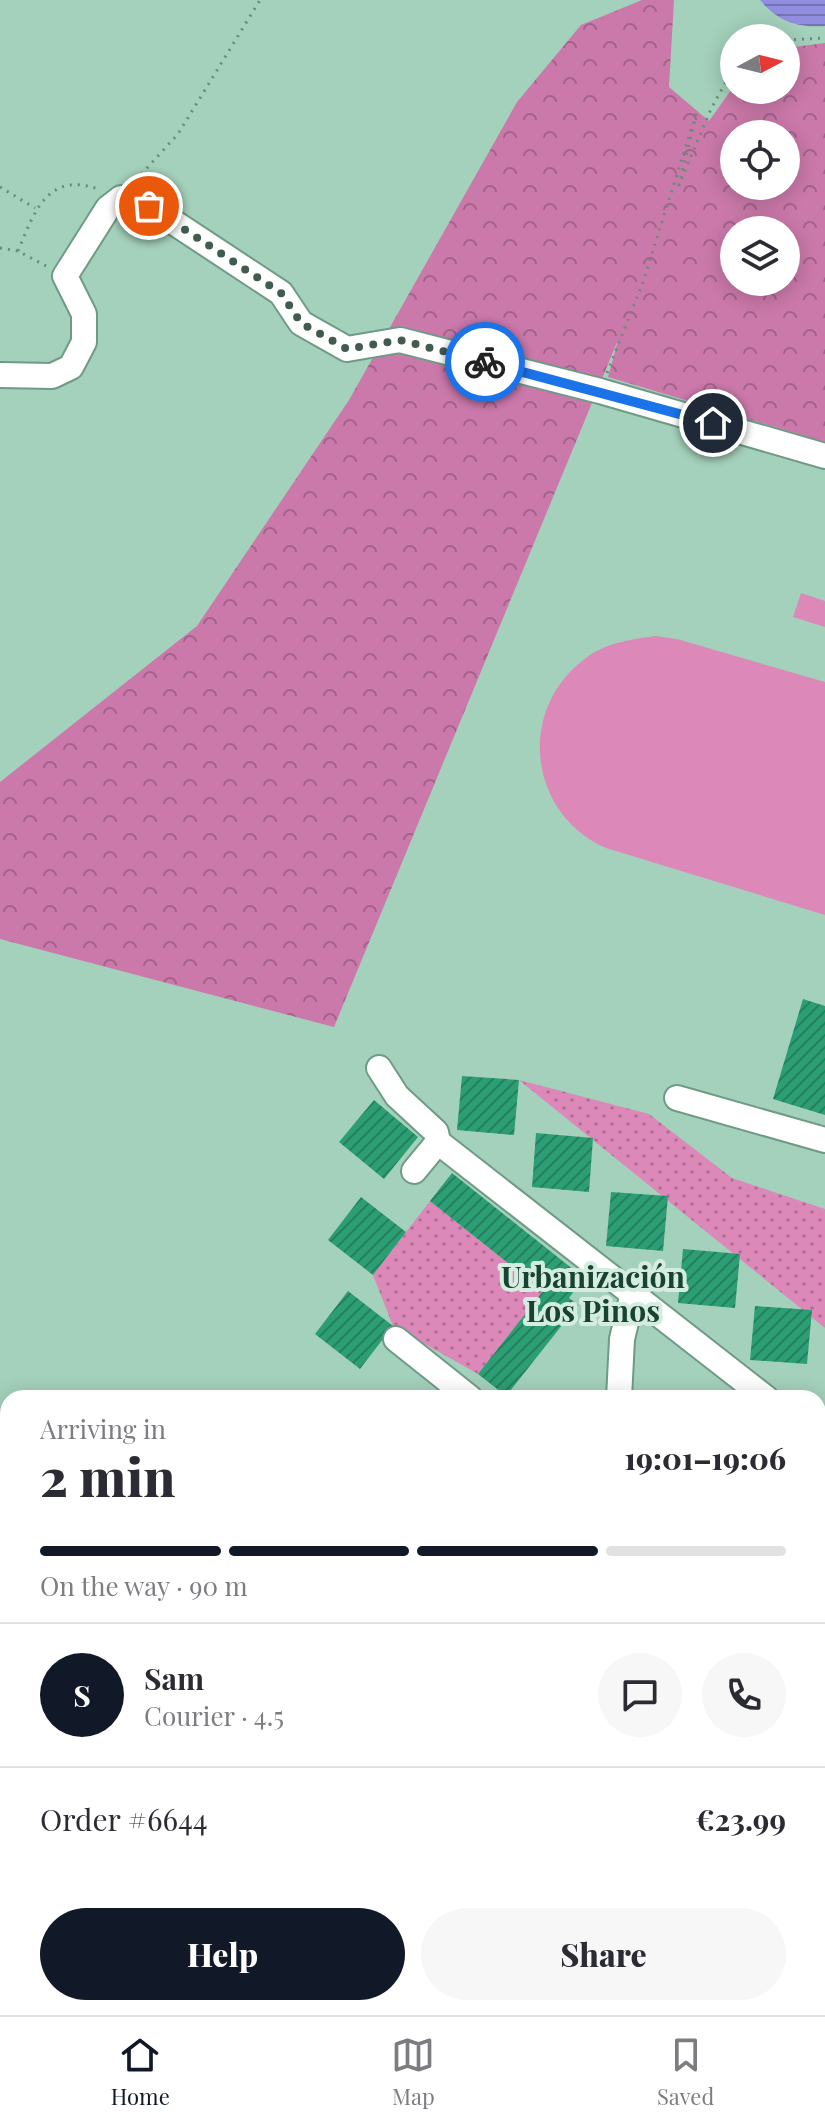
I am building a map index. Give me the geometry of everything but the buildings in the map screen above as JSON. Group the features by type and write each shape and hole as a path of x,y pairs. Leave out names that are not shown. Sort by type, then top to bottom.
{"street":[{"path":"0,375 52,376 71,367 84,342 84,314 65,276 108,208 121,198 149,206 281,293 301,323 347,349 400,340 600,391 825,456"},
{"path":"379,1068 397,1096 436,1132 438,1142 756,1390"},
{"path":"677,1098 825,1140"},
{"path":"414,1171 438,1142"},
{"path":"619,1390 622,1339 633,1293"},
{"path":"396,1339 460,1390"}],"path":[{"path":"18,251 35,208 57,187 84,184 121,198 178,134 260,0"},
{"path":"800,39 825,38"},
{"path":"600,391 643,282 697,111 679,185 720,93"},
{"path":"0,187 35,208"},
{"path":"0,248 18,251 65,276"}],"shaded area":[{"path":"760,0 825,0 825,26 800,25 774,14"},
{"path":"801,593 825,601 825,627 793,617"},
{"path":"656,636 677,639 825,682 825,915 606,848 580,832 560,811 547,786 540,759 541,732 549,704 564,679 593,653 619,642"},
{"path":"519,1080 649,1114 732,1178 825,1209 825,1328"},
{"path":"430,1201 543,1291 478,1374 393,1326 373,1275"}],"green space":[{"path":"642,0 674,0 669,87 709,121 721,104 800,104 800,46 825,43 825,442 608,377 618,340 334,1027 0,939 0,782 197,626 349,400 517,102 581,25"}],"way so far":[{"path":"149,206 281,293 301,323 347,349 400,340 485,362"}],"district":[{"name":"Urbanización Los Pinos","path":"593,1295"}],"route":[{"path":"485,362 713,423"}]}
